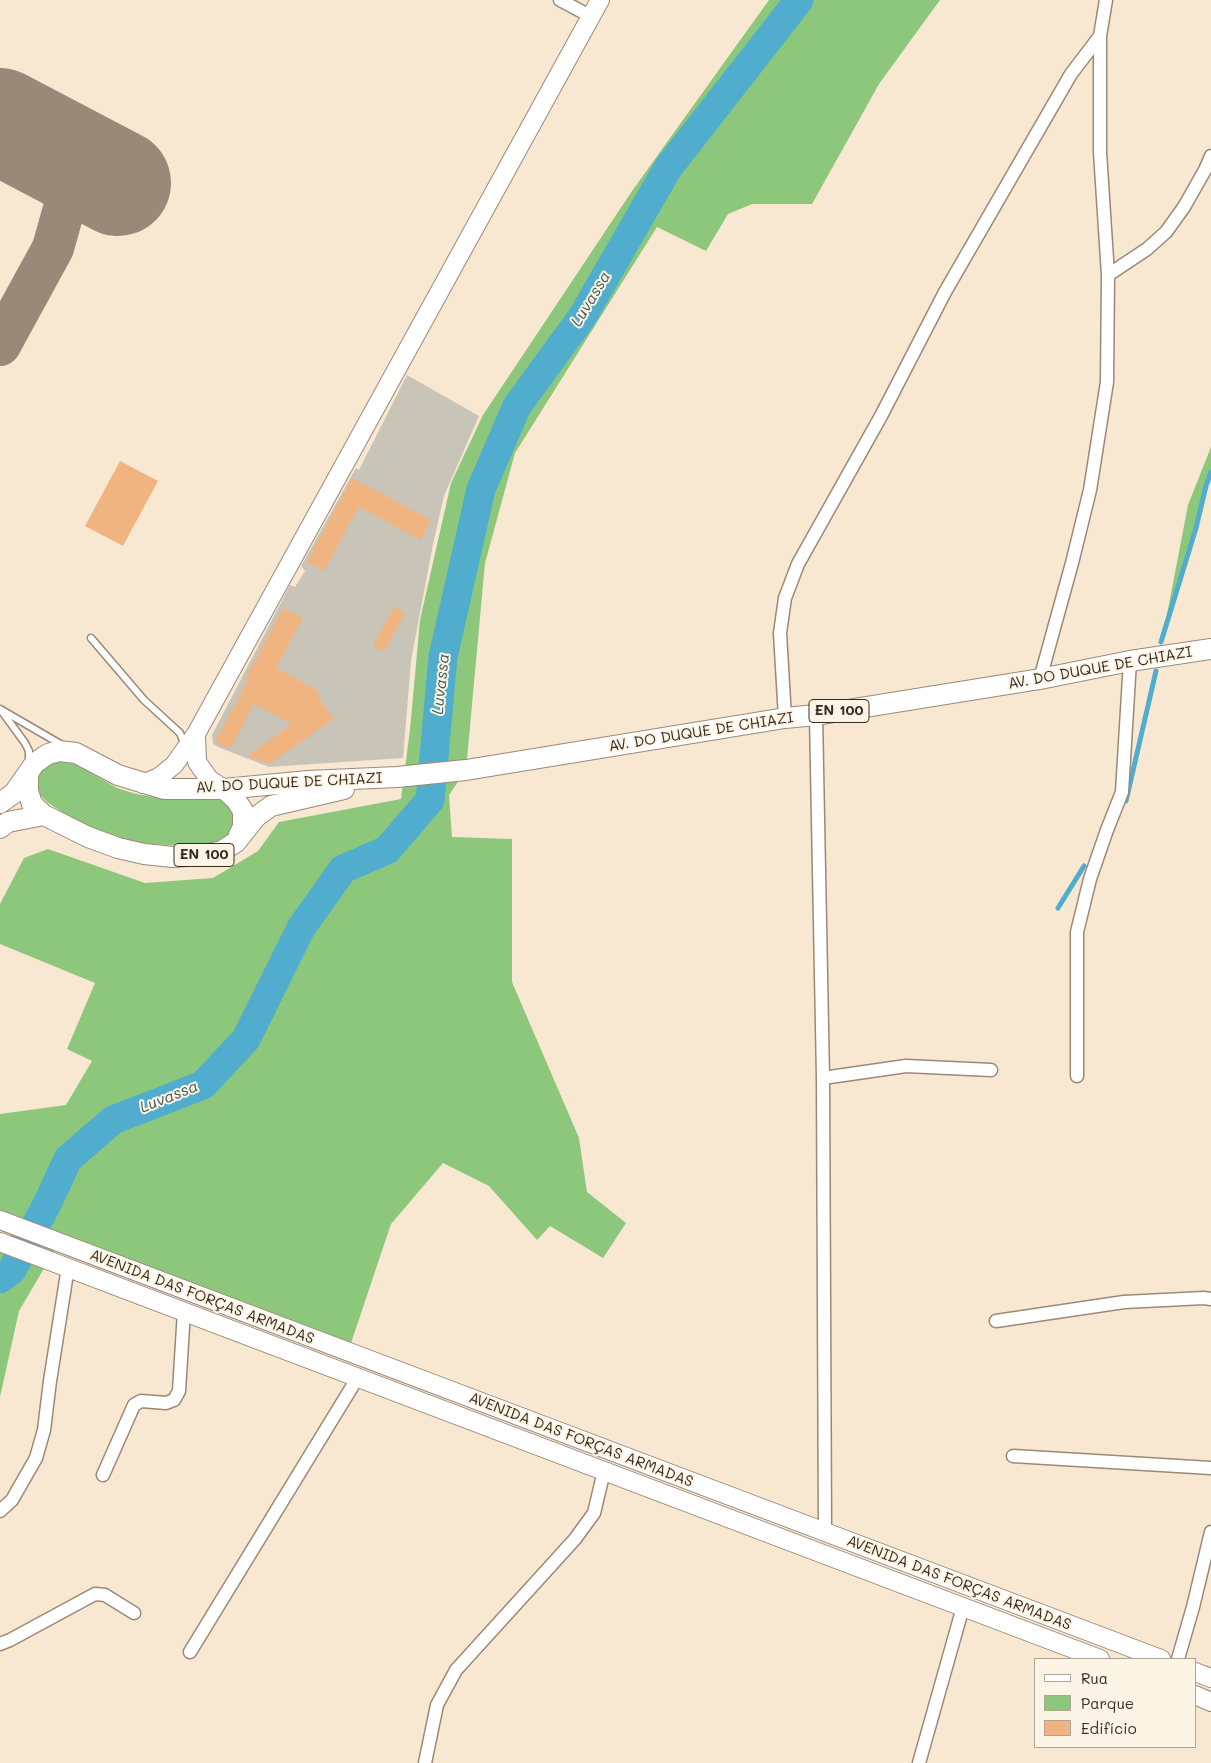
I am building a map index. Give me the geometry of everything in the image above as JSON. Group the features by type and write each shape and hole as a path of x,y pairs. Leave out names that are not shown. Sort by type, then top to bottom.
{"main road":[{"path":"143,784 159,777 174,765 192,742 600,0"},
{"name":"AV. DO DUQUE DE CHIAZI","path":"0,803 14,793 35,763 48,754 59,751 76,753 118,775 164,789 224,789 308,781 397,777 466,770 785,718 816,715 1040,679 1130,661 1211,649"},
{"path":"192,742 197,762 209,779 224,789"},
{"name":"EN 100","path":"28,775 28,792 32,804 44,815"},
{"name":"AV. DO DUQUE DE CHIAZI","path":"44,815 88,837 118,848 144,854 173,857 204,855 222,851 236,842 256,816 271,806 397,777"},
{"name":"EN 100","path":"224,789 236,800 243,811 243,827 236,842"},
{"path":"0,828 8,822 44,815"},
{"name":"AVENIDA DAS FORÇAS ARMADAS","path":"7,1223 1158,1658"},
{"name":"AVENIDA DAS FORÇAS ARMADAS","path":"3,1243 1097,1658"},
{"path":"1196,1672 1211,1678"},
{"path":"1196,1695 1211,1702"}],"street":[{"path":"560,0 590,16"},
{"path":"1040,679 1090,490 1107,382 1108,275 1100,152 1100,36 1106,0"},
{"path":"785,718 780,632 785,598 798,564 881,416 945,292 1071,74 1100,36"},
{"path":"1108,275 1147,249 1166,232 1184,207 1211,156"},
{"path":"1077,1076 1077,932 1090,879 1122,792 1130,661"},
{"path":"816,715 823,1078 825,1532"},
{"path":"823,1078 906,1066 991,1070"},
{"path":"0,1511 12,1500 36,1458 42,1439 68,1267"},
{"path":"996,1321 1124,1302 1211,1299"},
{"path":"103,1475 134,1405 141,1401 166,1403 174,1400 179,1391 184,1311"},
{"path":"190,1652 358,1378"},
{"path":"1013,1456 1211,1468"},
{"path":"425,1763 437,1704 456,1670 575,1539 594,1513 604,1471"},
{"path":"1178,1658 1211,1532"},
{"path":"0,1644 95,1594 105,1595 134,1613"},
{"path":"919,1763 963,1607"}],"lane":[{"path":"91,638 144,700 192,742"},
{"path":"0,709 76,753"},
{"path":"0,709 28,751 28,775"}],"shaded area":[{"path":"407,375 479,416 444,496 433,544 411,661 403,758 269,767 218,747 213,744 212,735 290,585 295,587 305,571 301,566 356,468 359,470"}],"green space":[{"path":"769,0 940,0 879,84 812,204 752,204 728,214 706,251 657,227 515,453 485,563 466,770 449,795 452,837 512,839 512,982 579,1138 587,1192 626,1223 603,1258 550,1226 537,1240 489,1186 443,1163 391,1224 348,1352 58,1242 19,1311 0,1397 0,1242 6,1244 14,1226 0,1220 0,1114 66,1105 92,1061 67,1049 95,983 0,944 0,904 24,858 48,849 145,883 213,878 258,851 279,822 401,799 410,730 420,620 451,483 483,415 632,191"},
{"path":"1211,447 1211,472 1196,528 1164,630 1188,505"},
{"path":"59,760 77,765 117,788 136,794 161,798 215,795 234,809 233,833 221,841 202,845 181,846 140,843 97,830 71,818 47,802 37,792 38,776 47,765"}],"building":[{"path":"120,461 158,481 123,546 85,526"},
{"path":"352,478 431,520 421,540 359,507 324,571 307,562"},
{"path":"394,607 405,613 384,652 373,646"},
{"path":"283,608 303,618 276,668 320,692 318,697 334,719 269,764 247,756 292,724 254,704 230,749 215,742 249,679 246,678"}],"waterway":[{"name":"Luvassa","path":"0,1279 12,1270 48,1202 68,1159 113,1120 203,1085 246,1039 301,928 343,869 387,850 430,800 443,657 481,489 517,406 582,317 668,168 799,0"},
{"path":"1161,642 1211,472"},
{"path":"1126,801 1156,671"},
{"path":"1058,908 1084,866"}],"taxiway":[{"path":"0,345 53,248 65,205 72,159"}],"runway":[{"path":"0,121 118,183"}]}
